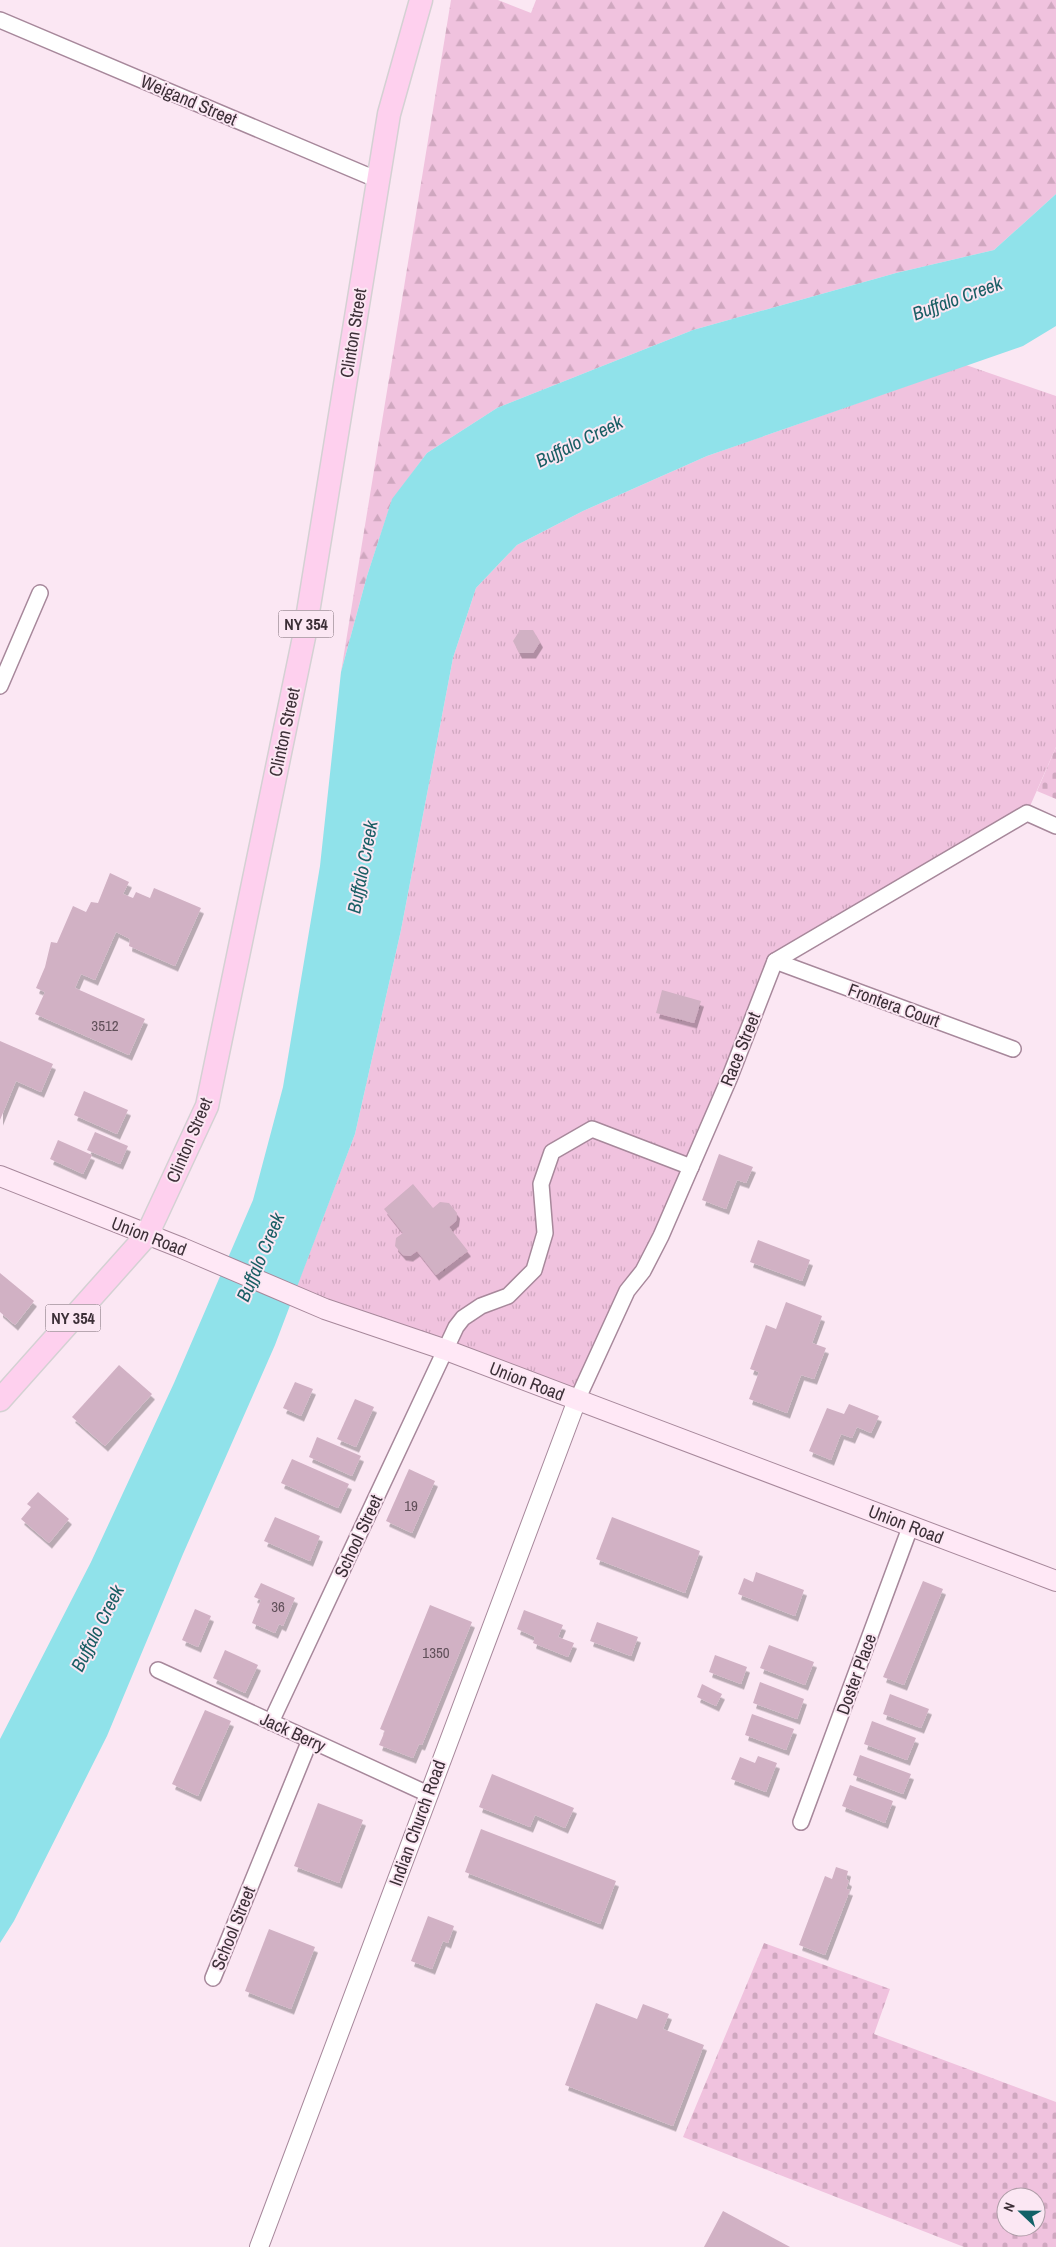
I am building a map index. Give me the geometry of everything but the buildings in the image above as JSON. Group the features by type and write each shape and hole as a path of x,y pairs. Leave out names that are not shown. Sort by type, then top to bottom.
{"main road":[{"name":"Clinton Street","path":"0,1400 147,1235 207,1106 304,636 388,114 422,0"},
{"name":"Union Road","path":"0,1176 182,1248 324,1309 446,1350 1056,1581"}],"street":[{"name":"Weigand Street","path":"0,20 378,180"},
{"path":"0,686 40,593"},
{"path":"775,961 1027,814 1056,826"},
{"name":"Frontera Court","path":"775,961 1013,1049"},
{"name":"Race Street","path":"577,1400 627,1292 643,1271 661,1236 775,961"},
{"name":"School Street","path":"271,1722 456,1327 463,1318 481,1306 508,1296 534,1270 545,1233 541,1184 552,1152 592,1129 691,1167"},
{"name":"Indian Church Road","path":"258,2247 577,1400"},
{"name":"Doster Place","path":"801,1822 911,1525"},
{"name":"Jack Berry","path":"158,1670 428,1794"},
{"name":"School Street","path":"213,1978 310,1740"}],"green space":[{"path":"451,0 498,0 531,13 536,0 1056,0 1056,194 994,250 896,273 693,330 497,408 427,453 392,500 367,576 341,672"},
{"path":"966,365 1056,396 1056,747 1027,813 775,961 729,1079 577,1400 295,1291 355,1134 401,930 453,658 476,588 517,545 583,511 707,456"},
{"path":"1056,747 1056,799 1037,791"},
{"path":"764,1943 890,1989 874,2034 1056,2102 1056,2247 964,2247 683,2137"}],"water":[{"name":"Buffalo Creek","path":"1056,194 1056,326 1023,346 707,456 583,511 517,545 476,588 453,658 401,930 355,1134 275,1345 183,1554 107,1736 14,1921 0,1943 0,1739 91,1562 174,1383 253,1200 283,1087 320,866 341,672 367,576 392,499 427,453 497,408 693,330 896,273 994,250"}]}
